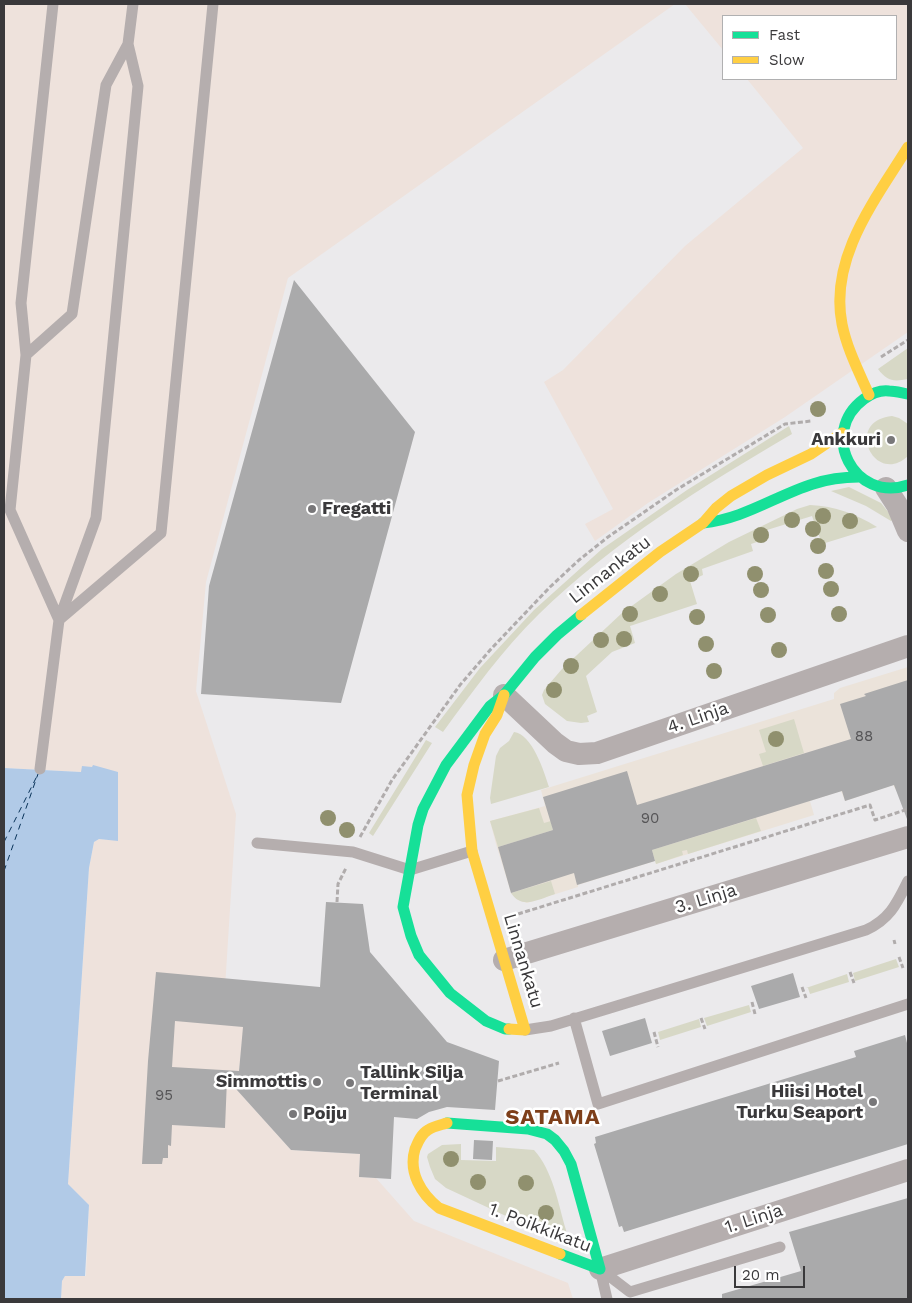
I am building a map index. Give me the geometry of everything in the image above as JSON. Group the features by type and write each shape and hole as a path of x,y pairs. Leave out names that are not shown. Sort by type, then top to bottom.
{"main road":[{"path":"869,395 849,349 841,322 839,295 845,259 868,211 908,147"},
{"path":"906,392 885,390 869,395 856,404 846,418 842,433 842,450 848,465 859,477 873,485 886,488 903,487 908,484"},
{"name":"Linnankatu","path":"504,695 497,715 482,742 467,795 472,851 526,1030 505,1029 486,1021 450,993 419,954 411,936 404,906 410,870 418,825 438,779 446,765 490,706 504,695 535,657 564,629 628,576 703,523 716,508 731,496 767,475 811,454 842,433"},
{"name":"Linnankatu","path":"703,523 723,521 742,515 808,484 835,478 859,477"},
{"name":"1. Poikkikatu","path":"447,1123 528,1128 546,1133 566,1152 571,1164 600,1269 439,1208 430,1202 421,1191 413,1163 417,1143 423,1133 431,1127 447,1123"}],"street":[{"path":"886,488 897,505 908,531"},
{"name":"4. Linja","path":"504,695 566,751 579,754 597,753 908,646"},
{"name":"3. Linja","path":"504,960 908,837"},
{"name":"1. Linja","path":"600,1269 908,1170"}],"lane":[{"path":"53,4 21,303 26,355 10,510 59,620"},
{"path":"40,769 59,620 96,518 138,86 128,44 133,4"},
{"path":"59,620 161,533 213,4"},
{"path":"26,355 72,314 106,85 128,44"},
{"path":"257,843 353,852 410,870 472,851"},
{"path":"526,1030 542,1028 866,930 882,921 889,914 895,907 908,881"},
{"path":"574,1018 598,1104 908,1004"},
{"path":"600,1269 630,1292 780,1247"},
{"path":"600,1269 607,1299"}],"path":[{"path":"516,915 870,805 875,820 908,809"},
{"path":"899,957 902,968"},
{"path":"850,972 854,983"},
{"path":"802,987 806,998"},
{"path":"752,1002 755,1014"},
{"path":"701,1018 704,1029"},
{"path":"654,1032 658,1047"},
{"path":"498,1081 559,1063"}],"shaded area":[{"path":"4,4 675,4 288,278 206,582 196,691 236,814 225,988 244,1024 237,1090 291,1150 360,1154 359,1177 376,1178 414,1221 568,1283 573,1299 61,1299 62,1281 65,1276 86,1276 89,1205 68,1184 89,868 94,842 99,839 118,840 92,767 82,772 4,768"},
{"path":"685,4 908,4 908,332 785,417 648,503 595,541 585,524 613,509 544,382 563,370 685,246 803,148 748,80 897,80 897,15 722,15 722,49"},
{"path":"908,667 908,786 896,790 893,785 845,801 841,791 810,801 814,815 656,864 655,861 527,903 518,900 511,893 490,821 545,806 541,790 834,699 834,693 840,688"}],"green space":[{"path":"908,348 908,379 891,380 884,376 878,369"},
{"path":"892,416 908,424 908,456 896,463 885,464 869,450 867,439 869,429 877,420"},
{"path":"789,426 792,434 660,516 568,587 513,641 443,732 435,727 480,668 534,610 602,549 687,490"},
{"path":"849,487 881,503 894,519 891,521 866,506 831,491"},
{"path":"810,505 828,507 845,512 877,527 822,544 812,516 767,530 769,538 751,544 753,551 702,569 703,575 690,581 697,604 630,626 635,643 612,652 586,676 597,712 587,716 589,722 567,721 545,704 542,695 544,690 562,669 622,613 676,574 729,542 797,509"},
{"path":"794,719 804,753 763,766 759,754 766,752 759,730"},
{"path":"514,732 520,734 532,746 549,787 491,804 490,798 496,756 500,748 509,741"},
{"path":"426,740 432,743 373,836 369,833"},
{"path":"539,808 544,823 551,821 553,830 498,847 490,821"},
{"path":"756,818 761,831 688,854 687,850 682,851 683,855 656,864 652,850"},
{"path":"551,881 555,894 531,902 520,901 511,893"},
{"path":"896,959 899,967 855,981 853,973"},
{"path":"847,974 849,982 810,994 808,988 806,988"},
{"path":"749,1005 751,1012 707,1026 704,1018"},
{"path":"699,1019 701,1027 660,1040 658,1032"},
{"path":"461,1144 461,1160 496,1161 496,1147 534,1150 541,1158 554,1188 566,1230 566,1238 506,1216 446,1188 435,1179 427,1157 428,1154 442,1145"}],"water":[{"path":"93,765 118,772 118,841 99,839 94,842 89,868 68,1184 89,1205 85,1276 65,1276 62,1281 61,1299 4,1299 4,768 81,772 82,766 92,767"}],"building":[{"name":"Fregatti","path":"294,280 415,432 341,703 201,694 209,586"},
{"path":"908,680 908,819 894,785 845,801 842,791 652,850 655,861 577,885 574,873 511,893 498,847 553,830 543,797 627,771 637,805 851,739 840,704"},
{"path":"326,902 363,904 370,952 447,1042 499,1061 495,1110 447,1107 429,1112 417,1119 394,1117 391,1179 359,1177 360,1154 291,1150 227,1079 225,1128 172,1125 171,1146 168,1145 168,1158 163,1158 162,1164 142,1164 148,1061 156,972 320,987","holes":["175,1021 243,1027 239,1071 172,1067"]},
{"path":"793,973 800,997 759,1009 751,986"},
{"path":"645,1018 652,1043 610,1056 602,1031"},
{"path":"905,1035 908,1047 908,1144 624,1232 622,1226 619,1227 594,1144 596,1143 595,1137 856,1057 854,1051"},
{"path":"474,1140 493,1141 492,1160 473,1159"},
{"path":"908,1198 908,1299 722,1299 722,1294 801,1271 789,1232"}],"ferry route":[{"path":"4,842 38,774"},
{"path":"4,871 38,774"}],"traffic: fast":[{"path":"908,394 883,391 864,399 850,413 844,429 843,446 848,461 858,475 872,484 889,488 908,485"},
{"path":"703,523 732,517 819,482 859,477"},
{"path":"509,1029 486,1021 450,993 419,955 411,936 403,907 418,825 423,809 446,765 490,706 504,695 535,657 581,615"},
{"path":"447,1123 528,1129 547,1134 555,1140 571,1164 600,1269 560,1254"}],"traffic: slow":[{"path":"869,395 844,333 840,300 842,276 848,253 869,209 908,147"},
{"path":"581,615 660,552 703,523 716,508 731,496 767,475 811,454 842,433"},
{"path":"504,695 497,715 485,734 474,765 467,795 472,851 525,1030 509,1029"},
{"path":"447,1123 426,1132 420,1138 415,1149 413,1158 415,1174 427,1196 439,1208 560,1254"}],"place":[{"name":"Ankkuri","path":"891,440"},
{"name":"Fregatti","path":"312,509"},
{"name":"Simmottis","path":"317,1082"},
{"name":"Tallink Silja Terminal","path":"350,1083"},
{"name":"Hiisi Hotel Turku Seaport","path":"873,1102"},
{"name":"Poiju","path":"293,1114"}],"district":[{"name":"SATAMA","path":"553,1118"}]}
